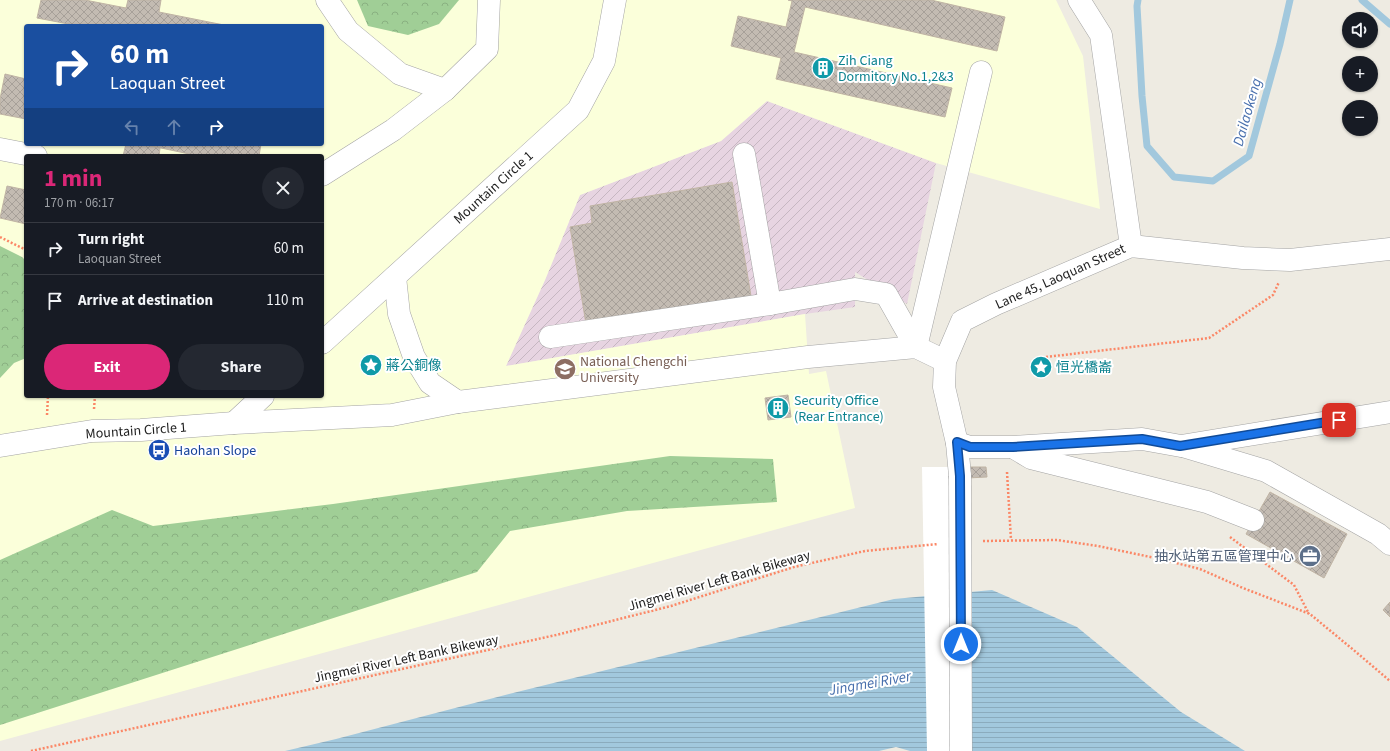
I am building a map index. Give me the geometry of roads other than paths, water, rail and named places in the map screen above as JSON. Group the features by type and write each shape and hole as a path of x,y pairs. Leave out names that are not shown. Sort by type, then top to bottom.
{"street":[{"path":"327,0 348,31 400,74 445,90"},
{"path":"324,174 393,130 445,90 487,49 489,0"},
{"name":"Mountain Circle 1","path":"324,341 578,110 604,61 615,0"},
{"name":"Lane 45, Laoquan Street","path":"961,751 960,476 957,442 944,387 945,361 962,321 996,304 1131,246 1101,35 1079,0"},
{"path":"916,348 981,72"},
{"path":"0,148 27,154"},
{"path":"744,154 770,304"},
{"path":"1131,246 1244,258 1290,260 1390,249"},
{"path":"395,277 399,314 414,357 430,383 458,402"},
{"path":"550,337 770,304 855,289 886,294 916,348 945,361"},
{"name":"Mountain Circle 1","path":"0,446 92,431 141,430 234,423 392,415 458,402 808,357 916,348"},
{"path":"234,423 262,398"},
{"path":"1180,446 1390,412"},
{"path":"957,442 970,447 1013,447 1142,439 1180,446 1266,471 1378,534 1390,544"},
{"path":"1013,447 1031,458 1207,502 1253,520"}],"water":[{"name":"Jingmei River","path":"992,590 1077,627 1181,712 1245,751 910,751 896,747 879,751 285,751 894,599"}],"waterway":[{"name":"Dailaokeng","path":"1138,0 1137,6 1142,96 1147,146 1174,177 1213,181 1249,156 1280,44 1290,0"},
{"name":"Dailaokeng","path":"1362,0 1390,24"}],"place":[{"name":"Zih Ciang Dormitory No.1,2&3","path":"823,68"},
{"name":"蔣公銅像","path":"371,365"},
{"name":"恒光橋崙","path":"1041,367"},
{"name":"National Chengchi University","path":"565,369"},
{"name":"Security Office (Rear Entrance)","path":"778,408"},
{"name":"Haohan Slope","path":"159,450"},
{"name":"抽水站第五區管理中心","path":"1310,556"}]}
